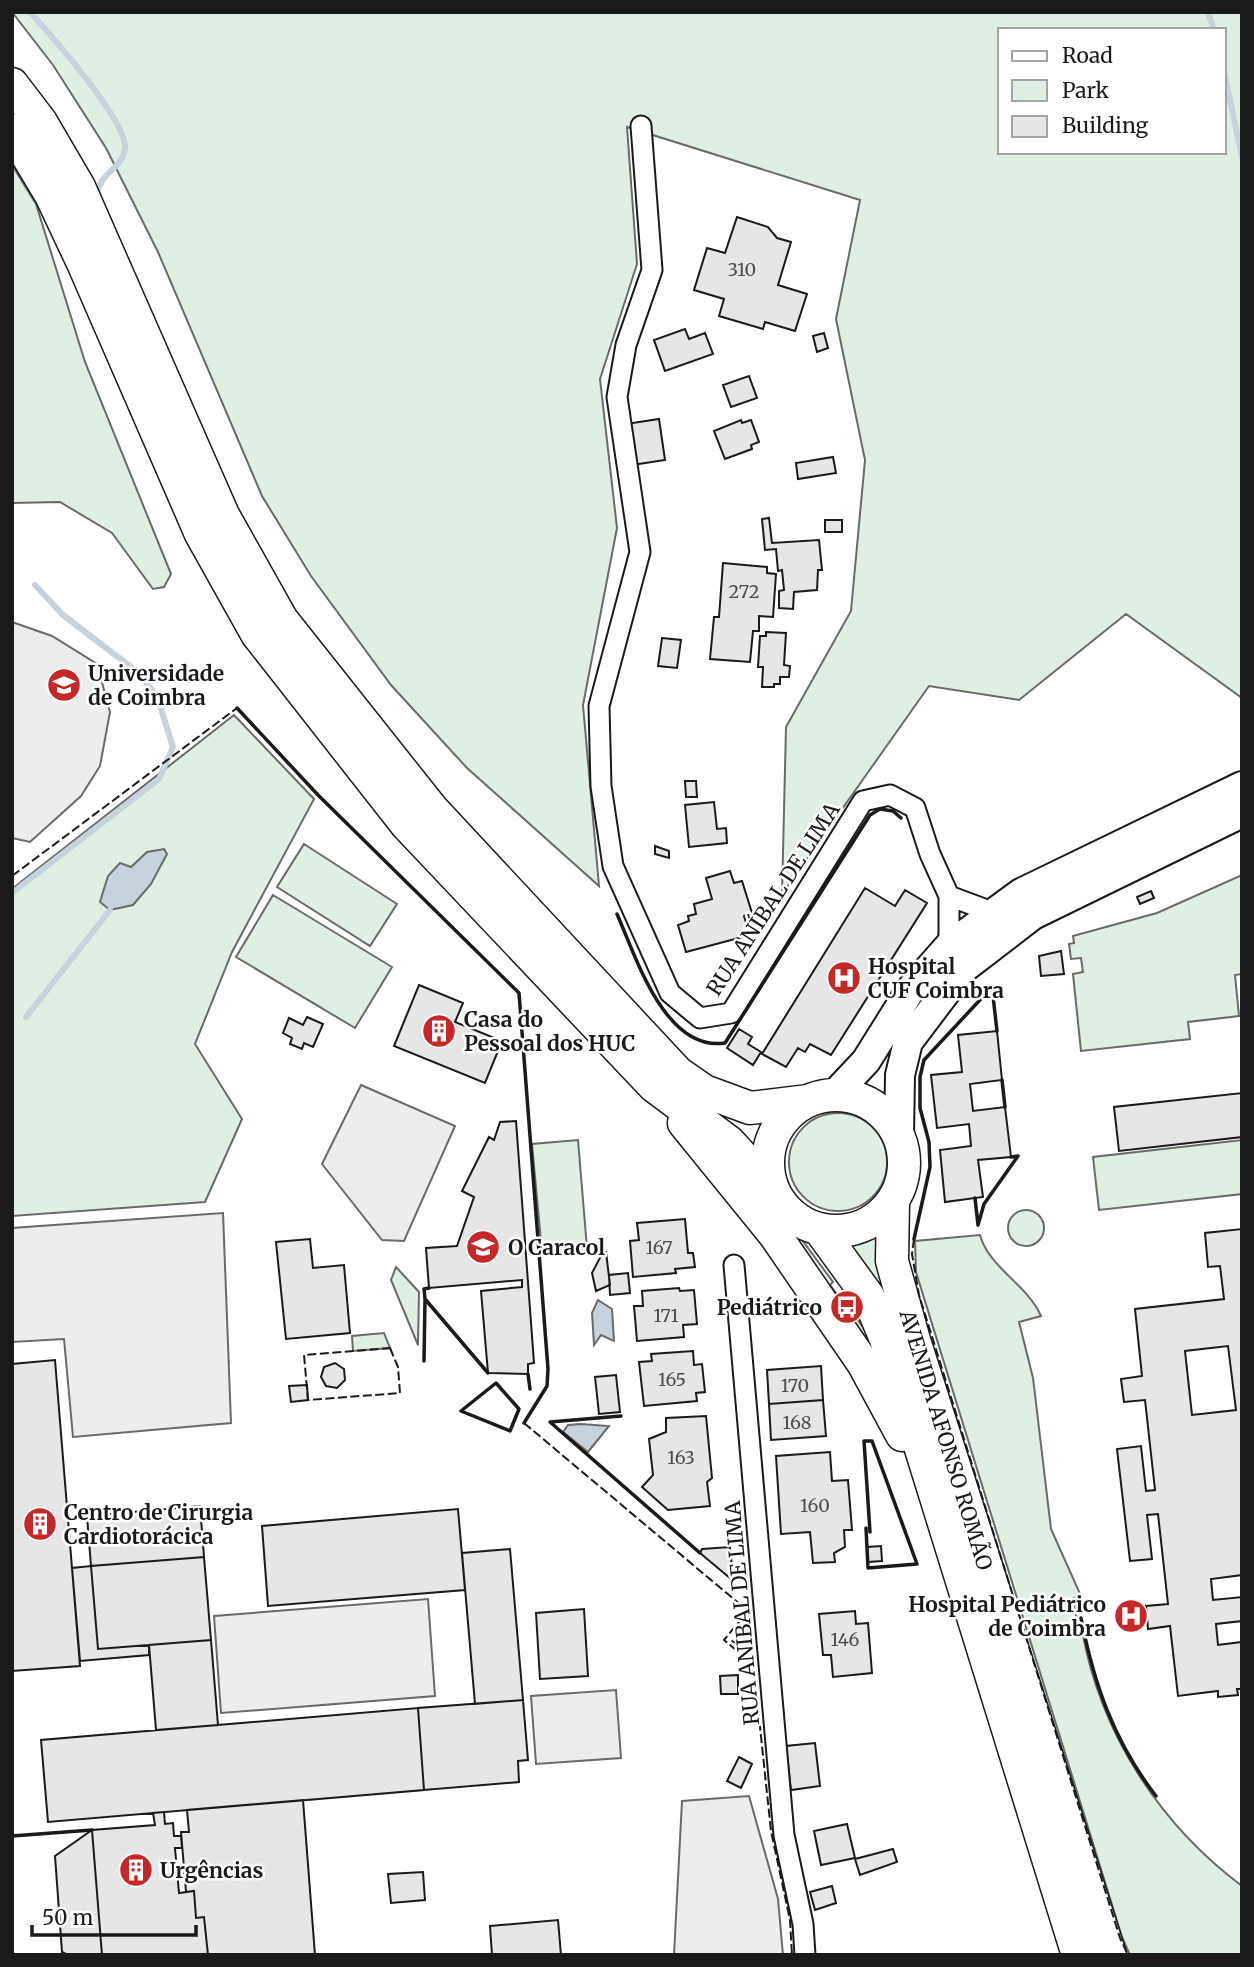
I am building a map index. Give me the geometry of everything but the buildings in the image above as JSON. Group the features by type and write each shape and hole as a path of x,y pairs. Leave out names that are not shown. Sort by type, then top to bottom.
{"main road":[{"path":"12,84 41,122 79,187 223,515 282,620 432,809 678,1073 704,1091 750,1108 821,1098 854,1097 873,1105 888,1119 899,1136 904,1158 902,1181 893,1202 875,1219 853,1230 820,1230 800,1222 784,1208 773,1190 729,1142 654,1086"},
{"path":"12,130 51,195 201,534 257,634 406,824 654,1086 775,1235 863,1363 936,1499"},
{"path":"773,1190 768,1170 773,1138 790,1112 821,1098"},
{"name":"AVENIDA AFONSO ROMÃO","path":"893,1202 892,1261 914,1340 1110,1955"},
{"name":"AVENIDA AFONSO ROMÃO","path":"820,1230 868,1296 890,1349 1078,1955"}],"street":[{"name":"RUA ANÍBAL DE LIMA","path":"641,126 652,270 626,345 617,397 640,552 599,706 601,786 613,866 670,993 700,1018 731,1013 863,800 890,795 915,808 930,854 949,896"},
{"path":"821,1098 866,1061 911,989 949,946 992,912 1021,893 1242,786"},
{"path":"899,1136 900,1076 908,1042 964,968 1033,915 1242,813"},
{"path":"949,946 949,896 992,912"},
{"name":"RUA ANÍBAL DE LIMA","path":"734,1265 784,1835 803,1924 806,1955"}],"green space":[{"path":"12,12 1242,12 1242,698 1126,614 1019,700 929,686 782,894 786,727 851,611 865,460 836,319 860,200 627,127 637,264 600,379 617,528 583,705 599,886 467,768 391,685 311,576 262,496 158,252 106,148 53,65"},
{"path":"12,165 36,204 85,362 171,574 164,587 153,589 112,533 60,502 12,503"},
{"path":"234,715 314,799 232,952 195,1044 242,1119 205,1202 12,1216 12,889"},
{"path":"304,844 397,904 370,946 277,887"},
{"path":"1242,875 1242,974 1235,975 1239,1016 1188,1022 1190,1039 1081,1051 1073,974 1083,972 1081,958 1071,959 1069,944 1074,943 1073,936 1157,913"},
{"path":"273,895 392,967 355,1028 236,957"},
{"path":"838,1113 857,1117 873,1127 883,1143 887,1162 883,1181 873,1197 857,1207 838,1211 819,1207 803,1197 793,1181 789,1162 793,1143 803,1127 819,1117"},
{"path":"578,1140 587,1248 542,1252 532,1144"},
{"path":"1242,1140 1242,1194 1099,1210 1093,1157"},
{"path":"1026,1210 1039,1215 1044,1228 1039,1241 1026,1246 1013,1241 1008,1228 1013,1215"},
{"path":"783,1224 797,1233 833,1282 830,1285 842,1301 838,1305 849,1320 855,1316 878,1349 865,1354"},
{"path":"980,1235 991,1257 1027,1294 1041,1316 1019,1322 1033,1378 1051,1529 1081,1596 1074,1598 1078,1631 1082,1630 1103,1704 1138,1773 1160,1805 1212,1861 1242,1886 1242,1955 1130,1955 1122,1937 916,1272 915,1241"},
{"path":"878,1236 902,1337 847,1246"},
{"path":"396,1267 419,1292 418,1345 391,1280"},
{"path":"384,1333 390,1348 353,1351 352,1336"}],"shaded area":[{"name":"Universidade de Coimbra","path":"12,622 52,636 97,664 110,712 100,766 81,796 30,842 12,838"},
{"path":"164,849 167,854 151,884 133,905 110,910 100,902 108,876 120,863 131,867 147,852"},
{"path":"361,1085 455,1126 404,1241 382,1240 322,1164"},
{"path":"223,1213 231,1423 73,1437 64,1339 12,1342 12,1228"},
{"path":"598,1300 612,1309 614,1341 601,1335 594,1345 592,1313"},
{"path":"568,1425 609,1426 588,1452 563,1432"},
{"path":"428,1599 435,1696 221,1713 214,1616"},
{"path":"616,1690 621,1758 536,1764 531,1696"},
{"path":"749,1796 778,1899 783,1955 674,1955 682,1801"}],"waterway":[{"path":"30,12 102,100 123,137 123,156 103,180 97,194"},
{"path":"1208,12 1213,28"},
{"path":"1226,81 1242,157"},
{"path":"12,893 159,779 173,747 157,696 135,670 63,615 35,585"},
{"path":"26,1017 110,910"}],"fence":[{"path":"12,876 237,708"},
{"path":"914,1239 912,1254 919,1295 1120,1938 1128,1955"},
{"path":"390,1348 398,1367 400,1393 308,1400 304,1355 390,1348"},
{"path":"524,1423 748,1611 724,1640 749,1661 754,1670 771,1831 790,1920 792,1955"}],"wall":[{"path":"237,708 318,795 519,993 548,1369 547,1386 524,1423"},
{"path":"617,914 644,976 669,1017 685,1033 704,1042 725,1043 870,815 880,809 893,811 901,818"},
{"path":"914,1239 930,1167 929,1142 920,1108 920,1077 924,1060 992,987 997,1031"},
{"path":"1002,1080 1005,1107"},
{"path":"975,1198 978,1225 984,1204 1018,1156 1011,1157"},
{"path":"429,1288 424,1289 425,1299 488,1373"},
{"path":"424,1361 425,1299"},
{"path":"528,1374 530,1389"},
{"path":"496,1383 519,1409 510,1431 461,1411 496,1383"},
{"path":"621,1416 550,1422 700,1553"},
{"path":"866,1528 868,1568 917,1564 872,1441 864,1441 870,1532"},
{"path":"1081,1618 1092,1666 1108,1712 1128,1755 1156,1796"},
{"path":"12,1836 92,1830"}],"place":[{"name":"Universidade de Coimbra","path":"64,685"},
{"name":"Hospital CUF Coimbra","path":"844,978"},
{"name":"Casa do Pessoal dos HUC","path":"439,1031"},
{"name":"O Caracol","path":"483,1247"},
{"name":"Pediátrico","path":"847,1307"},
{"name":"Centro de Cirurgia Cardiotorácica","path":"40,1524"},
{"name":"Hospital Pediátrico de Coimbra","path":"1131,1616"},
{"name":"Urgências","path":"136,1870"}]}
